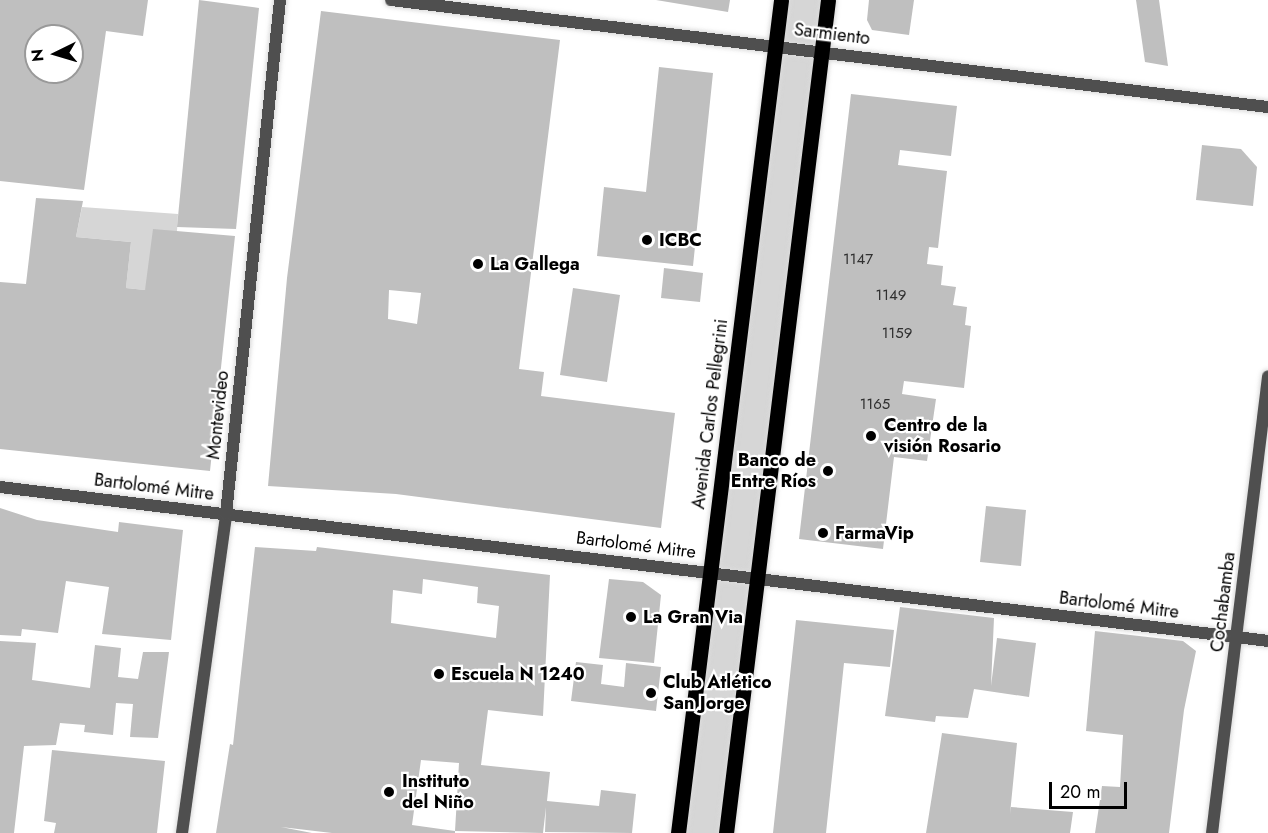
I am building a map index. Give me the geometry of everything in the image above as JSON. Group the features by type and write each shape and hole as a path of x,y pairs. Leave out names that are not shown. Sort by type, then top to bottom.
{"main road":[{"name":"Avenida Carlos Pellegrini","path":"678,833 781,0"},
{"path":"726,833 828,0"}],"street":[{"name":"Montevideo","path":"182,833 226,514 280,0"},
{"name":"Sarmiento","path":"391,0 775,45 1268,107"},
{"name":"Cochabamba","path":"1212,833 1238,637 1268,376"},
{"name":"Bartolomé Mitre","path":"0,487 757,577 1268,641"}],"shaded area":[{"path":"781,0 828,0 726,833 678,833"},
{"path":"82,207 178,214 177,231 145,290 126,288 131,242 76,237"}],"building":[{"path":"0,0 148,0 143,36 106,31 84,190 0,181"},
{"path":"199,0 259,8 236,229 177,227"},
{"path":"656,0 730,0 728,12"},
{"path":"869,0 914,0 909,35 872,30 867,20"},
{"path":"1136,0 1159,0 1168,66 1145,62"},
{"path":"321,11 560,40 519,369 544,372 541,396 675,413 661,528 396,494 268,486 287,278","holes":["389,290 421,293 417,324 388,319"]},
{"path":"659,67 713,73 693,266 597,256 604,187 646,192"},
{"path":"851,94 957,106 951,156 900,150 898,165 947,171 938,248 929,247 927,264 943,266 941,285 956,287 953,305 967,307 965,325 971,326 964,388 904,381 902,394 936,399 927,461 894,457 883,549 799,539"},
{"path":"1202,145 1241,149 1257,167 1253,206 1196,200"},
{"path":"36,198 83,201 76,237 131,242 126,288 145,290 153,229 235,236 210,471 0,449 0,282 26,284"},
{"path":"664,268 703,273 700,302 661,298"},
{"path":"573,288 620,295 607,382 560,375"},
{"path":"986,506 1026,510 1021,566 980,562"},
{"path":"0,508 37,520 118,532 119,522 183,530 171,640 102,634 109,587 66,581 58,633 22,629 21,636 0,635"},
{"path":"255,547 316,551 317,547 550,575 543,716 488,710 481,765 550,772 547,801 599,806 601,790 636,794 632,833 545,832 546,807 543,833 455,831 455,833 332,833 281,827 312,833 216,833 230,744 233,745","holes":["423,579 478,587 477,603 499,606 496,638 391,623 393,590 422,594","421,760 459,763 455,831 412,825"]},
{"name":"La Gran Via","path":"609,579 643,582 661,595 654,663 599,658"},
{"path":"900,607 994,618 991,686 997,638 1036,643 1029,697 974,689 968,718 936,716 935,722 885,716"},
{"path":"796,620 894,630 890,667 844,663 826,833 773,833"},
{"path":"1095,631 1183,641 1196,651 1184,710 1169,833 1095,833 1102,786 1120,787 1123,735 1086,731"},
{"path":"0,641 36,643 32,680 90,688 95,645 121,648 118,677 138,679 143,652 169,652 158,738 130,737 133,704 116,703 113,735 84,732 85,725 60,723 56,745 24,746 14,833 0,833"},
{"path":"576,662 603,665 601,684 624,687 626,663 661,667 656,711 571,701"},
{"path":"942,733 1017,743 1010,814 1011,807 1073,812 1070,833 926,833"},
{"path":"52,750 165,761 157,833 54,833 56,823 44,821"}],"place":[{"name":"ICBC","path":"647,240"},
{"name":"La Gallega","path":"478,264"},
{"name":"Centro de la visión Rosario","path":"871,436"},
{"name":"Banco de Entre Ríos","path":"828,471"},
{"name":"FarmaVip","path":"823,533"},
{"name":"La Gran Via","path":"631,617"},
{"name":"Escuela N 1240","path":"439,674"},
{"name":"Club Atlético San Jorge","path":"651,693"},
{"name":"Instituto del Niño","path":"389,792"}]}
